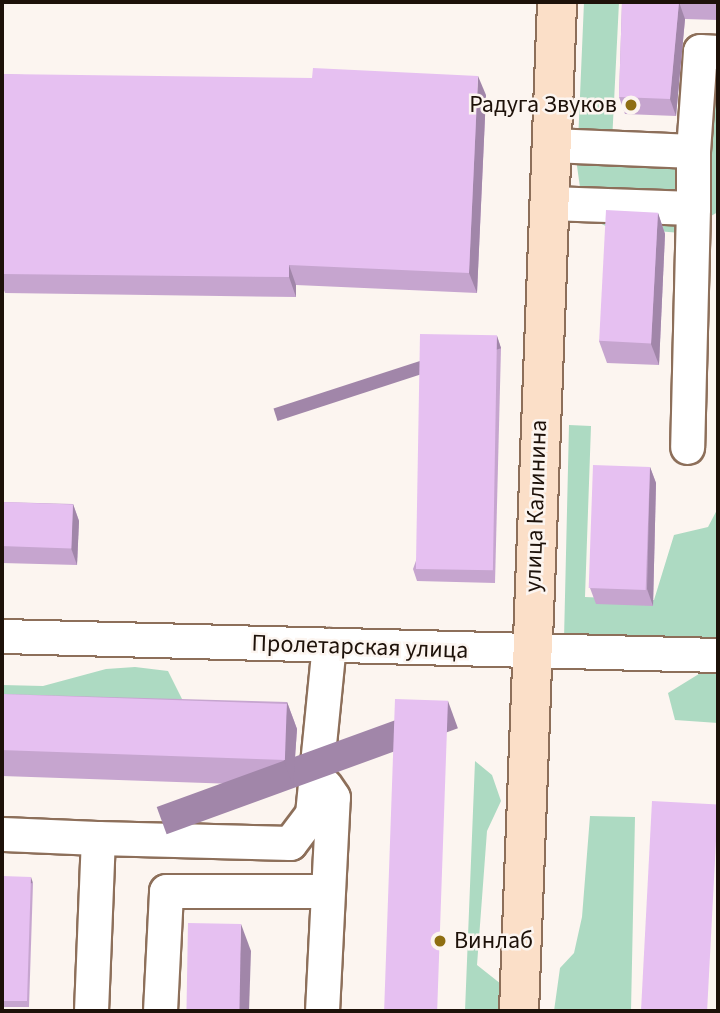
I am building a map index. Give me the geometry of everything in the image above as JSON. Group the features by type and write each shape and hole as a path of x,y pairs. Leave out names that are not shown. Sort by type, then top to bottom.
{"main road":[{"name":"улица Калинина","path":"519,1011 529,651 557,2"}],"street":[{"path":"687,447 693,151 700,51 718,51"},
{"path":"551,145 693,151"},
{"path":"549,203 693,208"},
{"name":"Пролетарская улица","path":"2,636 718,655"},
{"path":"2,834 290,843 312,814 329,645"},
{"path":"316,773 332,797 322,1011"},
{"path":"91,1011 98,838"},
{"path":"160,1011 166,891 327,891"}],"green space":[{"path":"584,2 619,2 612,142 689,146 718,44 718,212 681,233 608,227 584,216 577,166"},
{"path":"569,425 591,426 585,597 654,600 674,535 708,527 718,508 718,643 564,639"},
{"path":"135,667 168,671 192,719 2,713 2,685 43,686 106,669"},
{"path":"707,669 718,671 718,723 675,720 668,693"},
{"path":"475,761 492,775 501,801 487,831 477,965 501,984 500,1011 465,1011"},
{"path":"590,816 635,817 631,1011 554,1011 560,968 574,953 582,917"}],"building":[{"path":"622,2 679,2 670,99 619,97"},
{"path":"313,68 478,76 469,273 289,265 289,277 2,274 2,74 312,78"},
{"path":"606,210 658,213 651,344 599,341"},
{"path":"420,334 497,335 493,570 416,569"},
{"path":"593,465 650,467 646,590 589,588"},
{"path":"2,502 73,504 71,548 2,546"},
{"path":"2,694 287,704 285,760 2,750"},
{"path":"395,699 448,701 437,1011 384,1011"},
{"path":"652,801 718,804 707,1011 641,1011"},
{"path":"2,876 31,877 27,1001 2,1001"},
{"path":"188,923 241,924 239,1011 186,1011"}],"place":[{"name":"Радуга Звуков","path":"631,105"},
{"name":"Винлаб","path":"440,941"}]}
